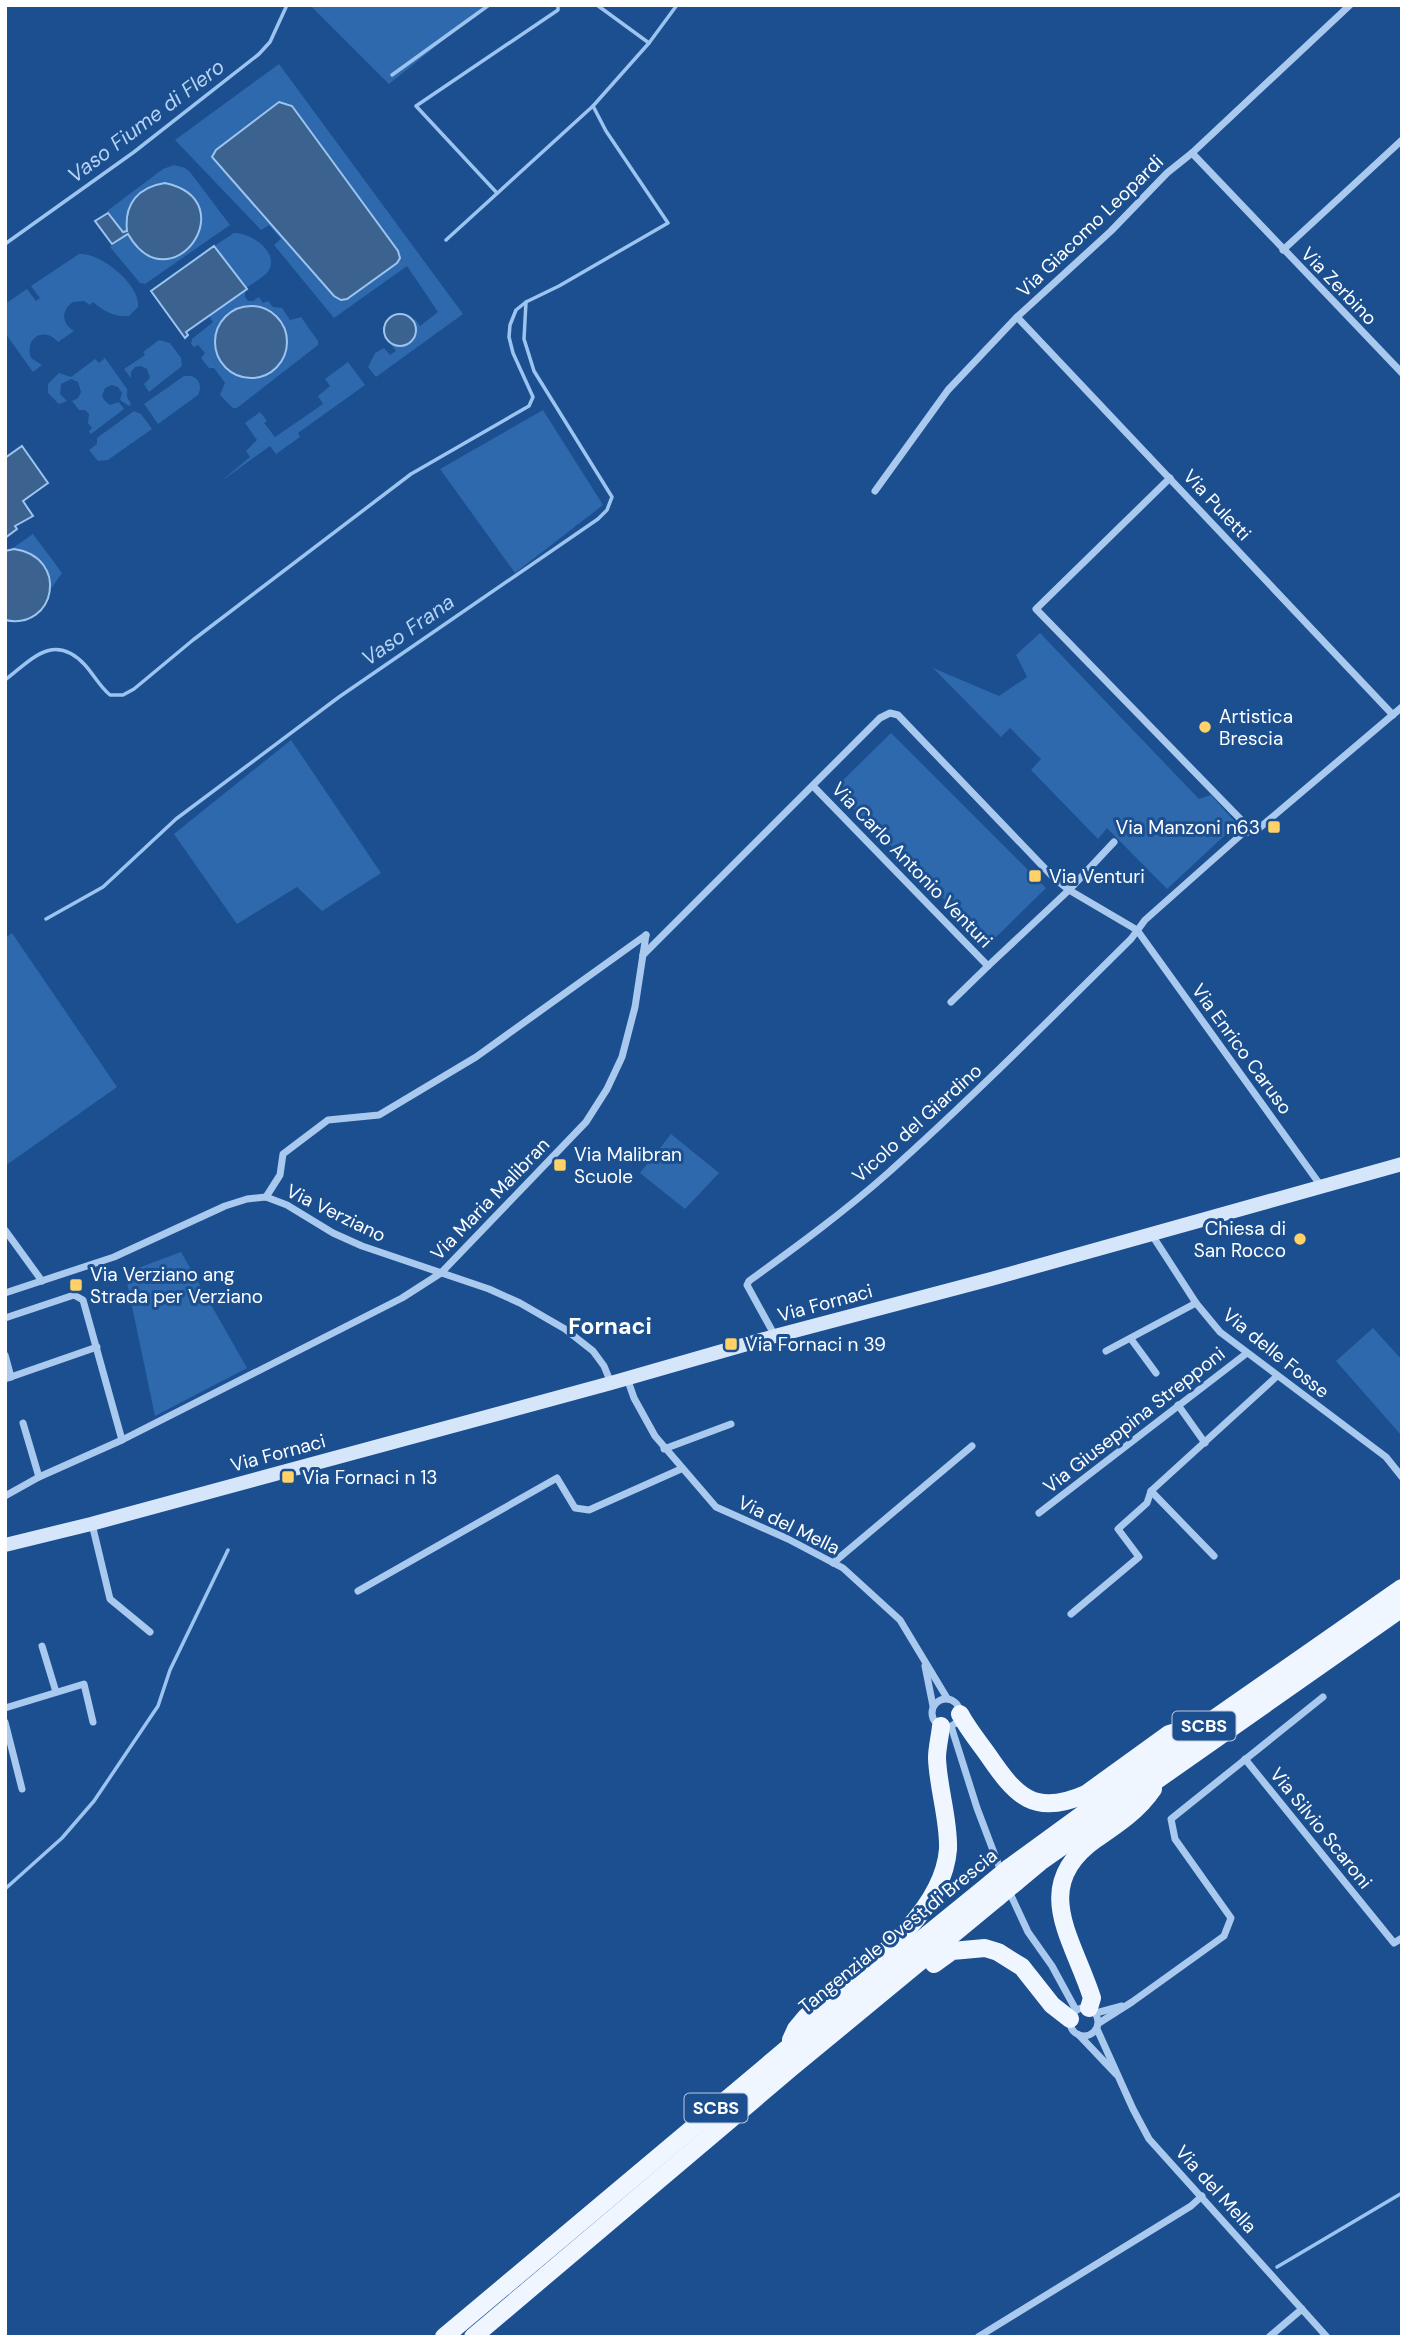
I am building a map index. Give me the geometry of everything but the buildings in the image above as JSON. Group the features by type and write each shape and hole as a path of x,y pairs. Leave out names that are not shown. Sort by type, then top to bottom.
{"main road":[{"name":"Tangenziale Ovest di Brescia","path":"473,2337 791,2068 1012,1875 1208,1724 1402,1588"},
{"name":"Tangenziale Ovest di Brescia","path":"1012,1875 1040,1862 1402,1608"},
{"path":"788,2048 796,2029 806,2017 906,1932 934,1895 944,1871 948,1848 937,1758 951,1722 967,1727 1007,1783 1025,1798 1045,1804 1072,1800 1086,1794 1169,1734 1182,1728 1208,1724"},
{"path":"791,2068 828,2053 923,1973 952,1951 960,1949 985,1948 1012,1959 1052,2005 1088,2017 1092,1998 1060,1912 1058,1898 1062,1877 1081,1849 1136,1811 1160,1777"},
{"name":"Tangenziale Ovest di Brescia","path":"444,2337 788,2048 994,1890"}],"street":[{"name":"Via Giacomo Leopardi","path":"875,491 948,390 1017,317 1142,201 1167,173 1192,153 1350,5"},
{"name":"Via Zerbino","path":"1283,250 1402,140"},
{"name":"Via Zerbino","path":"1192,153 1402,373"},
{"name":"Via Puletti","path":"1017,317 1393,715"},
{"path":"1170,478 1036,609 1251,830"},
{"path":"1137,930 1243,833 1256,830 1402,707"},
{"name":"Via Carlo Antonio Venturi","path":"643,955 880,718 890,713 898,715 1054,878 1069,890 1137,930"},
{"name":"Via Carlo Antonio Venturi","path":"813,786 988,966"},
{"path":"1069,890 1114,842"},
{"name":"Via Carlo Antonio Venturi","path":"951,1002 1069,890"},
{"name":"Via Enrico Caruso","path":"1137,930 1321,1186"},
{"name":"Vicolo del Giardino","path":"775,1336 747,1285 749,1282 848,1207 888,1172 999,1069 1137,930"},
{"name":"Via Maria Malibran","path":"5,1496 122,1440 402,1298 441,1273 586,1122 607,1089 622,1057 635,1007 646,935 476,1057 379,1115 328,1120 283,1154 280,1175 266,1198"},
{"name":"Via Fornaci","path":"8,1543 92,1524 611,1383 1402,1164"},
{"name":"Via Verziano","path":"5,1293 114,1257 225,1206 247,1199 266,1198 288,1205 333,1233 362,1246 489,1289 520,1303 565,1329 593,1351 604,1366 611,1383"},
{"path":"5,1230 42,1281"},
{"name":"Via delle Fosse","path":"1152,1234 1196,1303 1220,1332 1276,1377 1386,1457 1402,1477"},
{"path":"5,1318 74,1295 83,1300 122,1440"},
{"path":"1106,1351 1196,1303"},
{"path":"1131,1339 1156,1373"},
{"path":"5,1355 8,1378 97,1347"},
{"name":"Via Giuseppina Strepponi","path":"1039,1513 1247,1353"},
{"path":"1071,1614 1139,1557 1118,1529 1147,1503 1151,1491 1276,1377"},
{"name":"Via del Mella","path":"627,1378 648,1426 664,1449 716,1507 788,1539 843,1569 900,1620 947,1698 958,1705 951,1722 977,1808 1015,1907 1028,1932 1088,2017 1149,2139 1327,2337"},
{"path":"1178,1405 1206,1443"},
{"path":"23,1423 39,1478"},
{"path":"664,1449 731,1424"},
{"path":"833,1563 972,1446"},
{"path":"358,1591 557,1478 575,1508 589,1510 681,1469"},
{"path":"1151,1491 1214,1556"},
{"path":"92,1524 110,1599 150,1632"},
{"path":"42,1646 56,1692"},
{"name":"Via del Mella","path":"923,1659 933,1706 933,1720 951,1722"},
{"path":"5,1708 84,1684 93,1721"},
{"name":"Via Silvio Scaroni","path":"1079,2035 1089,2035 1088,2017 1132,2003 1224,1936 1231,1919 1175,1839 1171,1819 1323,1697"},
{"path":"933,1706 939,1700 947,1698"},
{"path":"5,1722 22,1789"},
{"name":"Via Silvio Scaroni","path":"1245,1759 1394,1943 1402,1938"},
{"name":"Via del Mella","path":"1088,2017 1072,2029 1121,2080"},
{"path":"978,2337 1191,2206 1202,2196"},
{"path":"1269,2337 1302,2309"}],"shaded area":[{"path":"310,5 487,5 389,84"},
{"path":"279,64 463,314 376,377 368,367 375,353 384,348 390,355 396,351 389,342 401,346 411,341 415,326 412,321 415,319 420,326 438,312 407,266 334,318 274,245 281,239 269,225 261,230 175,140"},
{"path":"279,102 292,106 398,251 400,258 397,263 347,299 341,300 334,296 212,157 216,150"},
{"path":"174,165 190,172 230,225 145,284 140,283 110,247 125,235 107,211 163,169"},
{"path":"165,183 189,193 200,209 200,226 193,243 180,255 163,259 145,254 128,234 112,244 95,221 108,213 123,232 127,231 128,213 135,198 147,188"},
{"path":"234,233 254,239 270,256 271,263 267,273 246,288 214,246"},
{"path":"214,246 247,289 186,332 188,335 185,338 151,291"},
{"path":"79,254 98,258 118,272 133,289 138,307 129,316 119,316 93,302 90,305 84,301 73,302 66,309 64,316 74,331 58,342 53,337 41,335 30,345 31,358 42,365 33,372 5,333 5,304 27,289 36,301 40,298 31,286"},
{"path":"245,290 248,301 259,297 263,303 268,301 273,307 282,308 290,320 301,317 318,345 237,408 233,408 220,395 225,383 214,368 209,368 201,358 205,353 198,345 194,347 191,344 192,339 213,322 209,316"},
{"path":"251,306 271,312 281,322 287,342 281,362 271,372 251,378 231,372 221,362 215,342 221,322 231,312"},
{"path":"400,314 411,319 416,330 411,341 400,346 389,341 384,330 389,319"},
{"path":"159,340 170,343 181,358 182,366 149,392 144,384 150,378 147,369 135,367 131,378 124,369 145,355 143,352"},
{"path":"105,358 127,389 131,404 129,406 120,400 122,393 118,387 112,385 105,388 102,396 105,401 110,405 119,402 124,409 91,434 89,414 85,410 79,410 72,401 78,398 81,392 78,382 71,379 61,384 60,394 67,401 59,404 48,393 48,384 59,373 71,377 95,359 99,363"},
{"path":"348,362 365,385 298,433 300,437 276,454 270,446 220,482 250,457 246,451 257,440 245,423 260,412 267,421 264,423 275,437 323,404 318,396 330,386 325,379"},
{"path":"184,376 192,376 200,384 198,395 158,424 144,404"},
{"path":"543,410 603,505 515,573 440,469"},
{"path":"134,411 141,414 152,429 108,460 98,461 89,450 97,444 97,438"},
{"path":"22,446 48,483 23,501 33,516 15,526 17,529 5,538 5,458"},
{"path":"33,534 62,573 50,590 48,572 40,561 10,550"},
{"path":"14,549 32,555 43,565 49,578 50,592 36,615 22,620 5,620 5,551"},
{"path":"1040,633 1199,799 1211,795 1237,824 1167,889 1107,828 1098,839 1031,770 1041,759 1010,728 1001,737 933,668 999,696 1027,677 1016,655"},
{"path":"891,733 1046,888 989,944 834,789"},
{"path":"291,740 381,873 322,911 297,887 237,924 174,834"},
{"path":"12,933 117,1087 5,1166 5,938"},
{"path":"671,1134 719,1173 685,1209 640,1173"},
{"path":"181,1252 247,1368 155,1416 125,1273"},
{"path":"1373,1328 1402,1360 1401,1435 1336,1361"}],"waterway":[{"name":"Vaso Fiume di Flero","path":"5,244 134,152 259,54 270,42 287,5"},
{"path":"392,75 489,5"},
{"path":"497,193 416,106 558,10 558,5"},
{"path":"597,5 649,43"},
{"name":"Vaso Frana","path":"5,680 43,652 63,650 85,665 110,695 123,695 411,474 529,406 533,397 513,353 509,337 516,310 668,223 606,131 593,106 649,43 677,5"},
{"name":"Vaso Frana","path":"446,240 593,106"},
{"name":"Vaso Frana","path":"46,919 103,887 176,819 339,697 598,519 607,510 612,497 534,371 524,339 526,302"},
{"path":"5,1889 62,1838 94,1801 158,1706 170,1670 228,1550"},
{"path":"1277,2267 1402,2193"}],"place":[{"name":"Artistica Brescia","path":"1205,727"},
{"name":"Via Manzoni n63","path":"1274,827"},
{"name":"Via Venturi","path":"1035,876"},
{"name":"Via Malibran Scuole","path":"560,1165"},
{"name":"Chiesa di San Rocco","path":"1300,1239"},
{"name":"Via Verziano ang Strada per Verziano","path":"76,1285"},
{"name":"Via Fornaci n 39","path":"731,1344"},
{"name":"Via Fornaci n 13","path":"288,1477"}],"district":[{"name":"Fornaci","path":"610,1326"}]}
